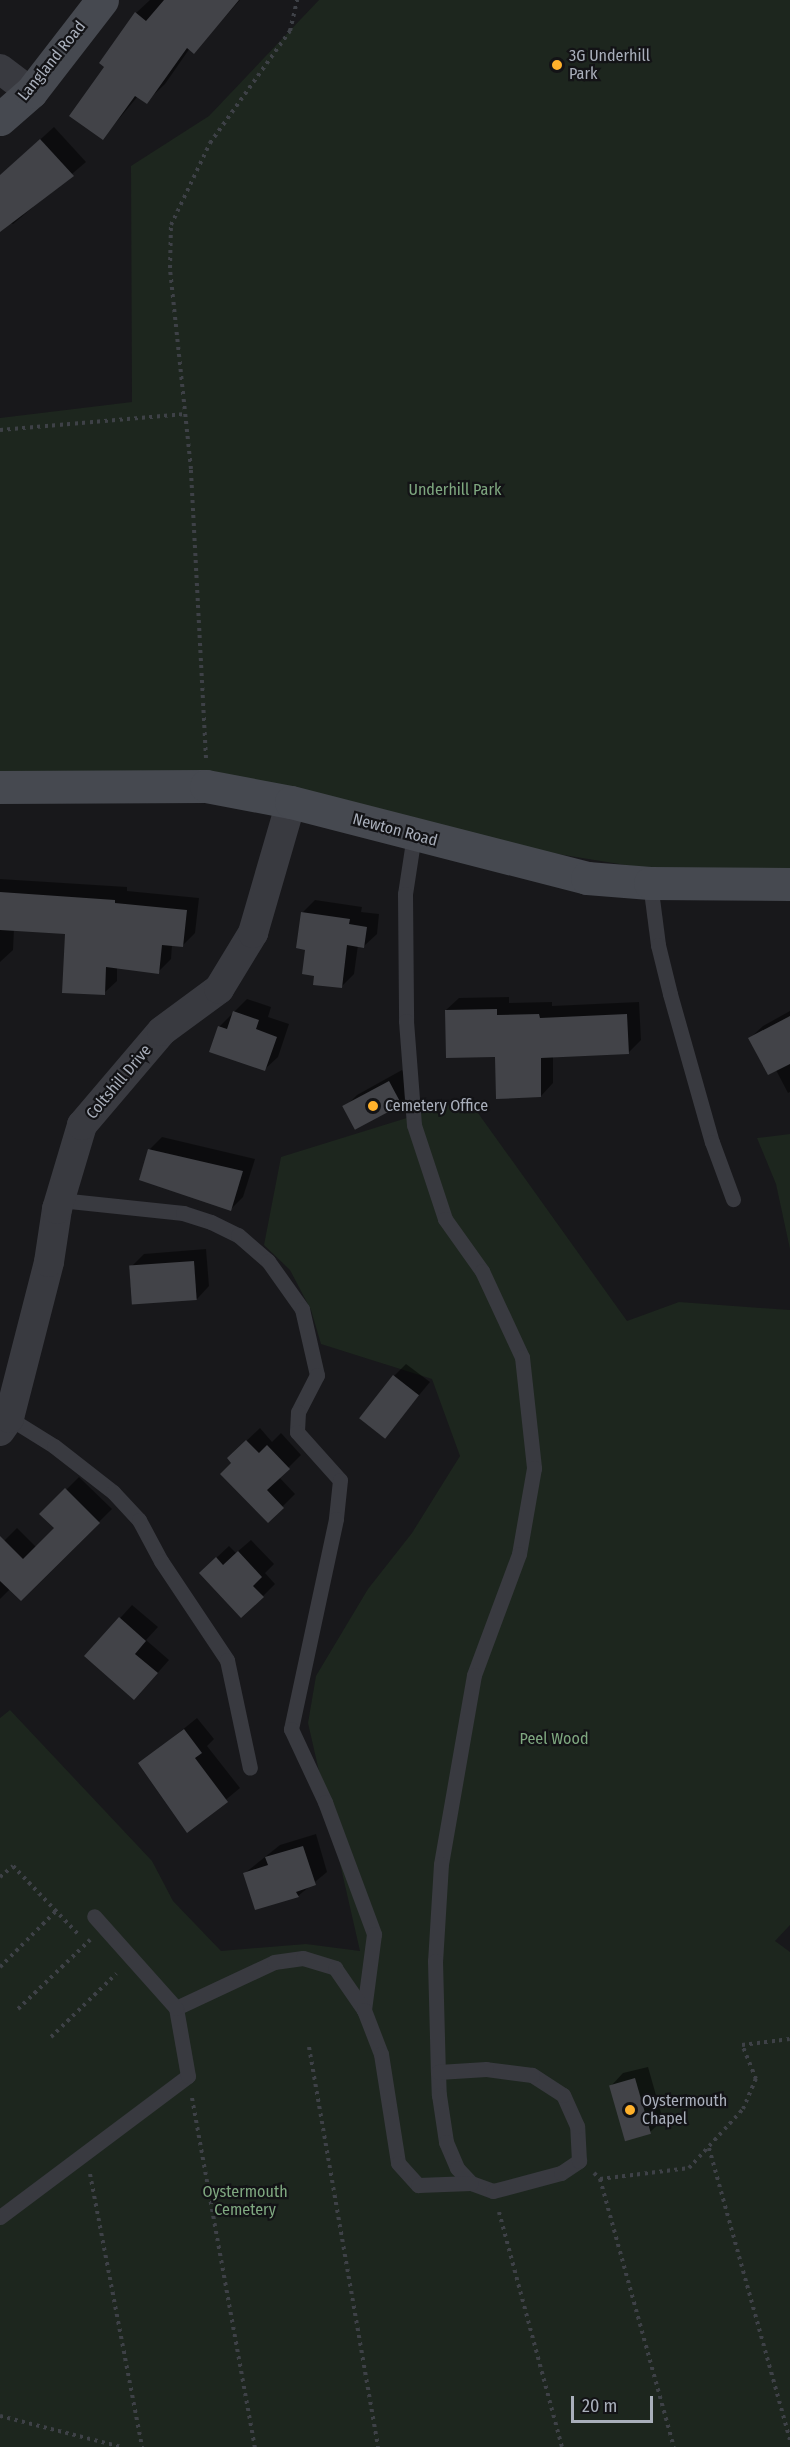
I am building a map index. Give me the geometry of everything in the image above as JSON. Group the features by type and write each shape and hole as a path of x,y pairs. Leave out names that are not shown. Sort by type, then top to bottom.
{"street":[{"name":"Langland Road","path":"0,119 31,92 98,1"},
{"path":"0,69 31,92"},
{"name":"Newton Road","path":"0,787 206,786 291,802 576,875 650,883 790,884"},
{"name":"Coltshill Drive","path":"5,1425 49,1262 60,1200 82,1125 162,1030 219,989 254,933 291,802"}],"lane":[{"path":"414,835 405,894 406,1021 414,1125 444,1218 482,1271 522,1357 534,1468 519,1554 474,1674 441,1864 435,1961 438,2072 446,2142 458,2168 471,2183"},
{"path":"650,883 656,935 670,994 712,1142 733,1199"},
{"path":"60,1200 183,1213 211,1222 238,1235 268,1262 302,1310 317,1375 298,1412 297,1432 340,1480 336,1519 291,1729 325,1802 374,1934 364,2010"},
{"path":"5,1425 54,1446 113,1492 139,1520 161,1561 227,1660 250,1768"},
{"path":"0,2217 188,2076 176,2008 99,1922"},
{"path":"176,2008 274,1962 303,1958 335,1968 364,2010 381,2054 398,2163 418,2185 471,2183 494,2191 561,2173 579,2161 577,2126 563,2095 532,2075 486,2069 438,2072"}],"path":[{"path":"206,786 185,414 170,268 171,225 210,142 290,31 297,0"},
{"path":"0,430 185,414"},
{"path":"0,1877 13,1866 94,1951"},
{"path":"0,1967 56,1911"},
{"path":"18,2009 87,1943 99,1922"},
{"path":"109,1967 133,1993 149,1978"},
{"path":"51,2037 116,1974"},
{"path":"600,2179 689,2168 743,2109 756,2079 742,2045 790,2039"},
{"path":"309,2047 378,2447"},
{"path":"188,2076 255,2447"},
{"path":"709,2148 790,2441"},
{"path":"86,2152 142,2447"},
{"path":"579,2161 600,2179 674,2447"},
{"path":"494,2191 562,2447"},
{"path":"0,2416 122,2447"}],"green space":[{"name":"Underhill Park","path":"319,0 790,0 790,868 650,869 533,850 417,824 0,778 0,418 132,402 131,166 209,116"},
{"path":"468,1099 627,1321 679,1302 790,1310 790,1925 775,1941 790,1952 790,2447 0,2447 0,1718 10,1710 152,1861 173,1901 221,1951 306,1944 360,1951 308,1723 316,1676 368,1589 412,1533 460,1456 432,1379 321,1344 311,1310 290,1270 264,1245 281,1157"},
{"path":"790,1134 790,1249 776,1184 757,1138"}],"building":[{"path":"164,0 239,0 194,54 187,48 147,104 135,96 103,140 69,116 104,67 99,63 135,12 146,21"},
{"path":"40,139 74,176 0,232 0,175"},
{"path":"0,892 115,900 115,903 187,910 183,947 162,945 159,974 106,967 105,995 62,993 65,934 0,930"},
{"path":"301,912 350,919 349,924 367,927 364,948 347,945 342,988 313,985 314,976 302,974 305,950 296,948"},
{"path":"497,1009 497,1015 539,1014 540,1018 627,1014 629,1054 541,1058 541,1097 496,1099 495,1057 446,1058 445,1010"},
{"path":"233,1011 259,1020 256,1029 277,1037 265,1071 209,1052 218,1026 227,1029"},
{"path":"790,1016 790,1064 768,1075 748,1038"},
{"name":"Cemetery Office","path":"389,1081 402,1105 355,1130 342,1106"},
{"path":"148,1149 243,1171 231,1211 139,1180"},
{"path":"194,1261 197,1300 132,1304 129,1266"},
{"path":"393,1375 419,1395 385,1439 359,1418"},
{"path":"246,1440 259,1453 267,1445 290,1469 267,1490 284,1508 268,1523 220,1474 231,1463 227,1458"},
{"path":"65,1488 100,1523 21,1601 0,1581 0,1536 23,1559 54,1528 39,1514"},
{"path":"238,1551 262,1577 253,1586 264,1597 241,1618 199,1573 216,1557 223,1565"},
{"path":"119,1617 146,1641 135,1654 158,1673 134,1700 84,1656"},
{"path":"184,1729 202,1753 195,1758 228,1802 187,1833 138,1763"},
{"path":"303,1846 316,1885 296,1892 299,1897 255,1910 243,1873 268,1865 265,1857"},
{"name":"Oystermouth Chapel","path":"635,2078 651,2134 625,2141 609,2085"}],"place":[{"name":"3G Underhill Park","path":"557,65"},
{"name":"Cemetery Office","path":"373,1106"},
{"name":"Oystermouth Chapel","path":"630,2110"}],"park label":[{"name":"Peel Wood","path":"554,1739"},
{"name":"Oystermouth Cemetery","path":"245,2201"}]}
